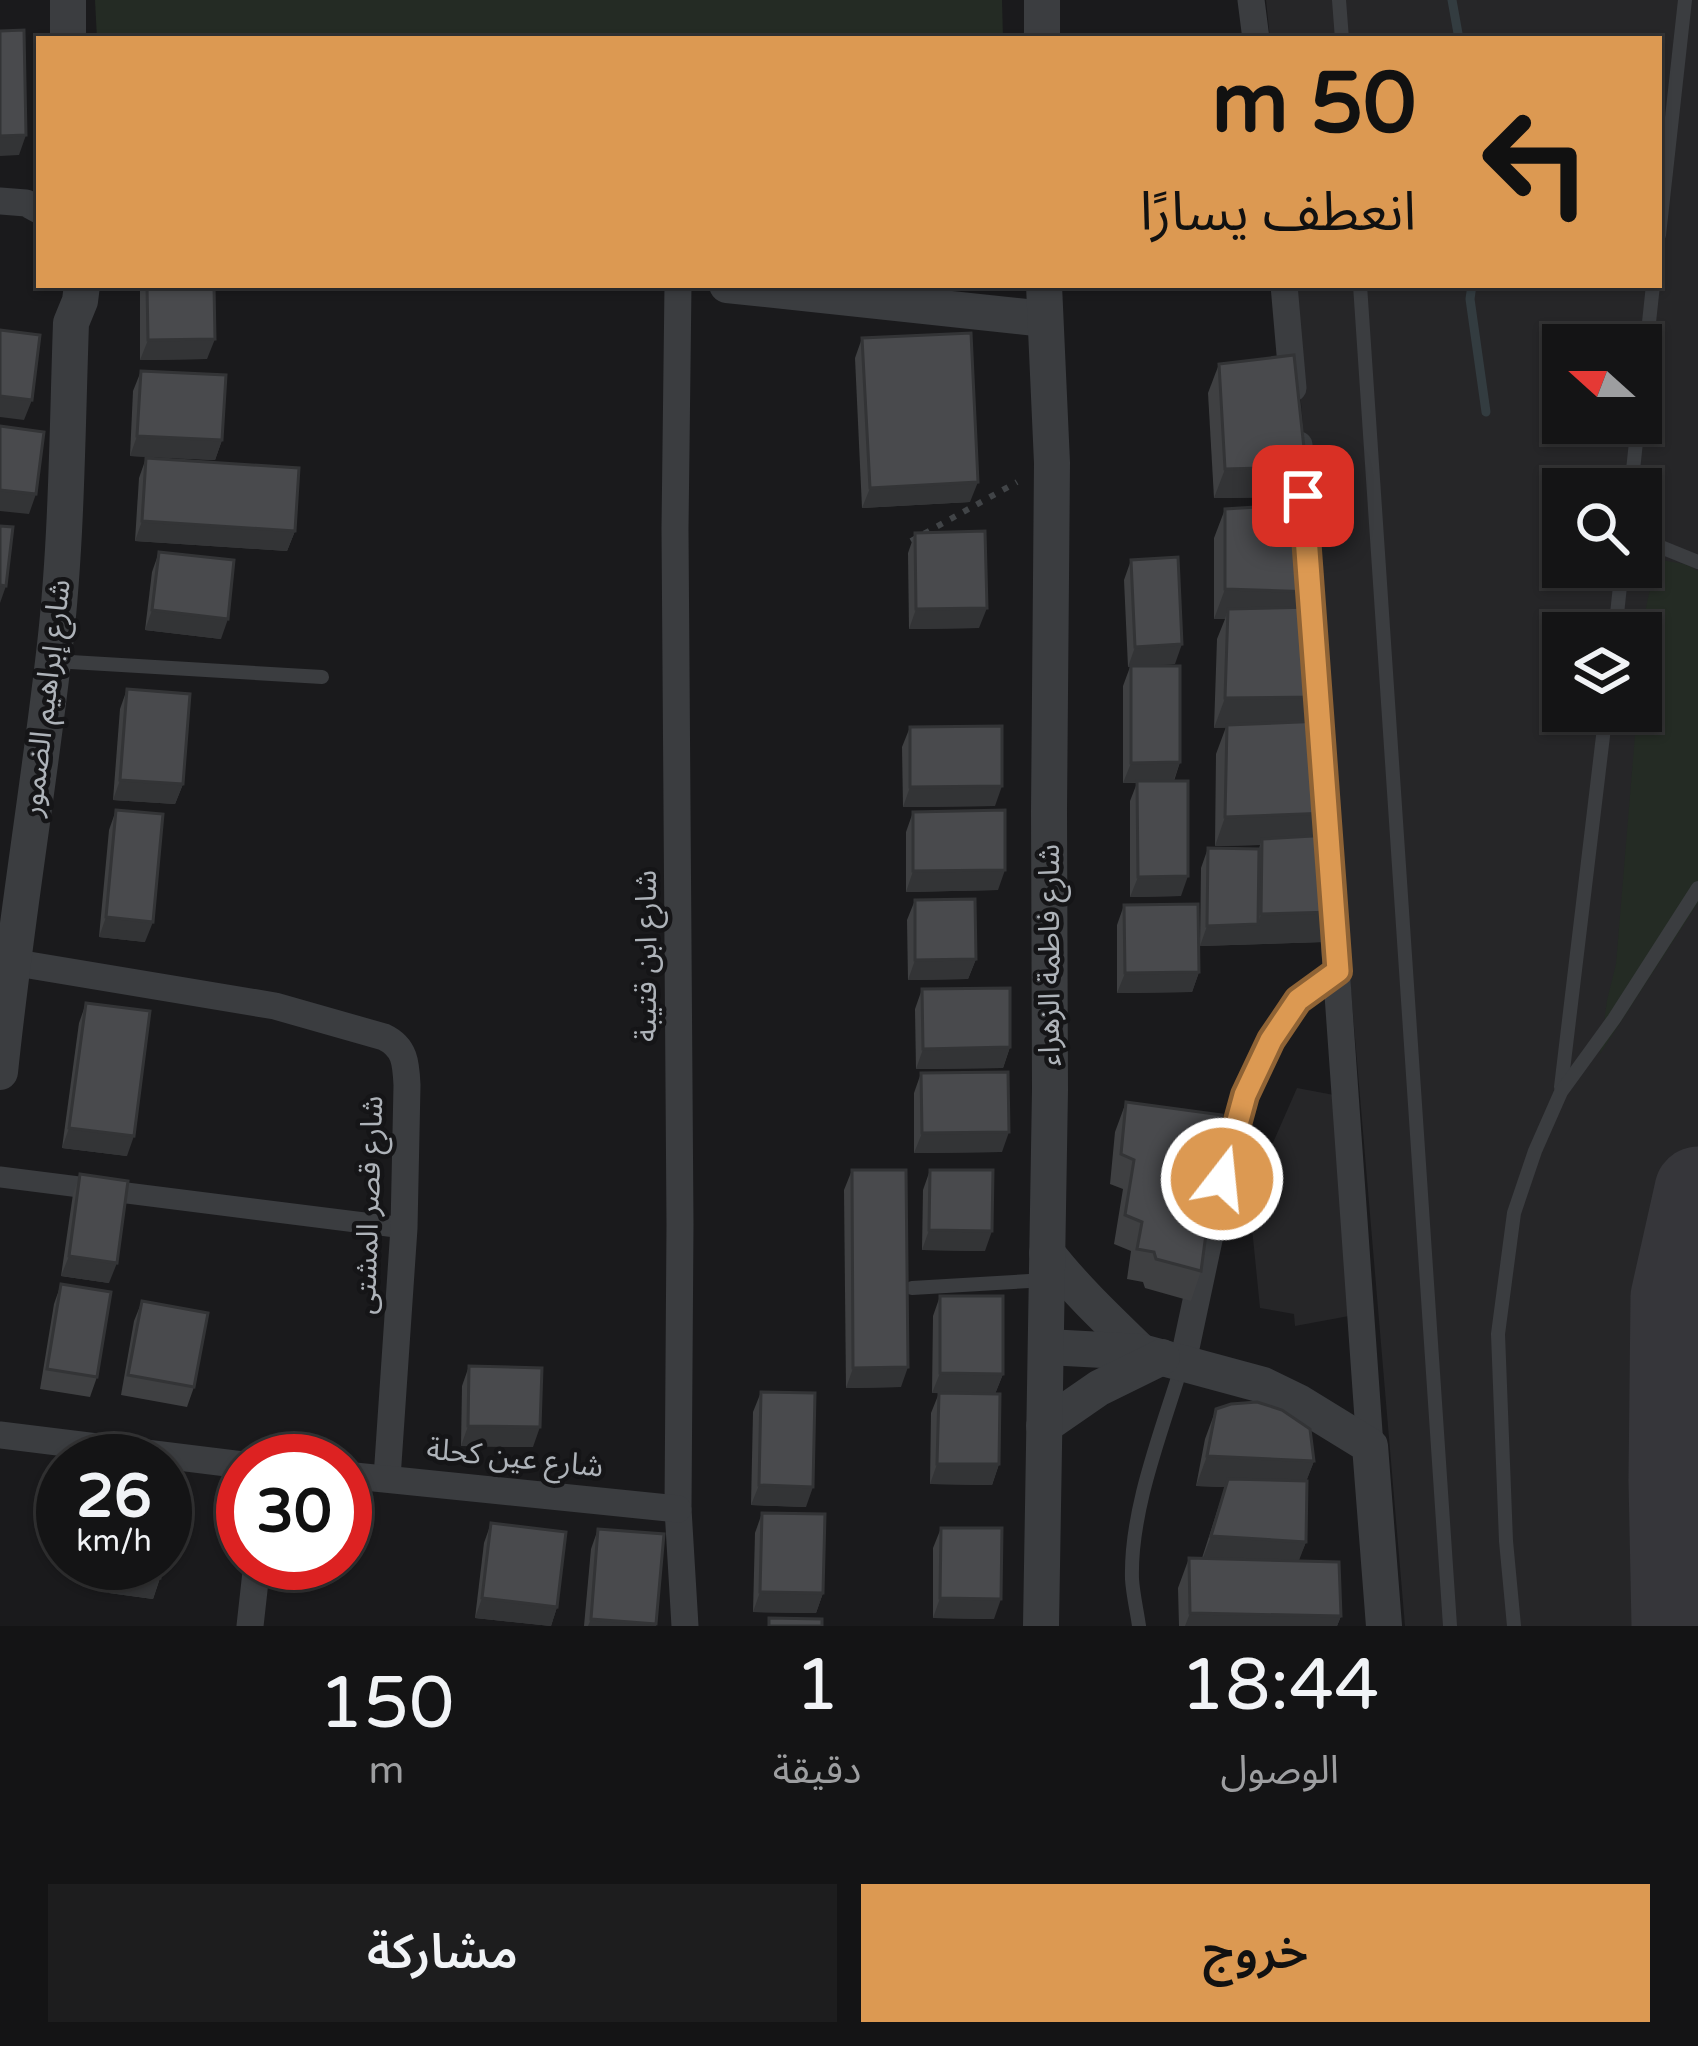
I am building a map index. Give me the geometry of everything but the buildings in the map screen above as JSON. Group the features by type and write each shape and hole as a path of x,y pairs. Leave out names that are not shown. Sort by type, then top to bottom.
{"street":[{"path":"68,0 68,36"},
{"path":"1042,0 1042,36"},
{"path":"1251,0 1256,36"},
{"name":"شارع إبراهيم الضمور","path":"61,288 71,323"},
{"name":"شارع إبراهيم الضمور","path":"0,1072 53,662 62,571 71,323 82,288"},
{"name":"شارع ابن قتيبة","path":"677,288 678,1509 686,1626"},
{"path":"783,288 1044,302"},
{"path":"1284,288 1309,561 1384,1626"},
{"name":"شارع فاطمة الزهراء","path":"1041,1626 1048,1347 1052,463 1044,302"},
{"name":"شارع قصر المشتى","path":"11,962 275,1006 395,1042 401,1049 406,1064 404,1228 387,1478"},
{"path":"1044,1426 1100,1388 1162,1357 1245,1095 1271,1040 1298,1000 1338,971"},
{"path":"0,1177 404,1228"},
{"path":"1047,1266 1162,1357"},
{"path":"1048,1347 1162,1357 1263,1385 1370,1446"},
{"path":"0,1435 216,1463"},
{"name":"شارع عين كحلة","path":"372,1477 678,1509"},
{"path":"250,1626 254,1590"}],"lane":[{"path":"1339,0 1342,36"},
{"path":"1662,209 1685,0"},
{"path":"1360,288 1450,1626"},
{"path":"1649,324 1654,288"},
{"path":"1662,547 1698,562"},
{"path":"53,662 322,677"},
{"path":"1561,1092 1604,732"},
{"path":"1514,1626 1498,1334 1514,1213 1561,1092 1698,888"},
{"path":"912,1288 1047,1266"},
{"path":"1138,1626 1132,1578 1162,1357"}],"path":[{"path":"910,541 1052,463"}],"shaded area":[{"path":"95,0 1002,0 1003,36 97,36"},
{"path":"1266,0 1698,0 1698,1626 1405,1626 1291,288 1662,288 1662,36 1270,36"},
{"path":"1662,560 1698,571 1698,903 1600,1054 1616,964 1635,732 1662,732 1662,612 1645,612 1651,588 1662,588"},
{"path":"1297,1088 1334,1095 1349,1316 1295,1326 1294,1314 1260,1308 1252,1228 1261,1190 1271,1186 1268,1154"}],"waterway":[{"path":"1452,0 1458,36"},
{"path":"1472,288 1486,412"}],"taxiway":[{"path":"1675,1626 1674,1297 1698,1190"}],"route":[{"path":"1222,1179 1245,1095 1271,1040 1298,1000 1338,971 1303,496"}]}
